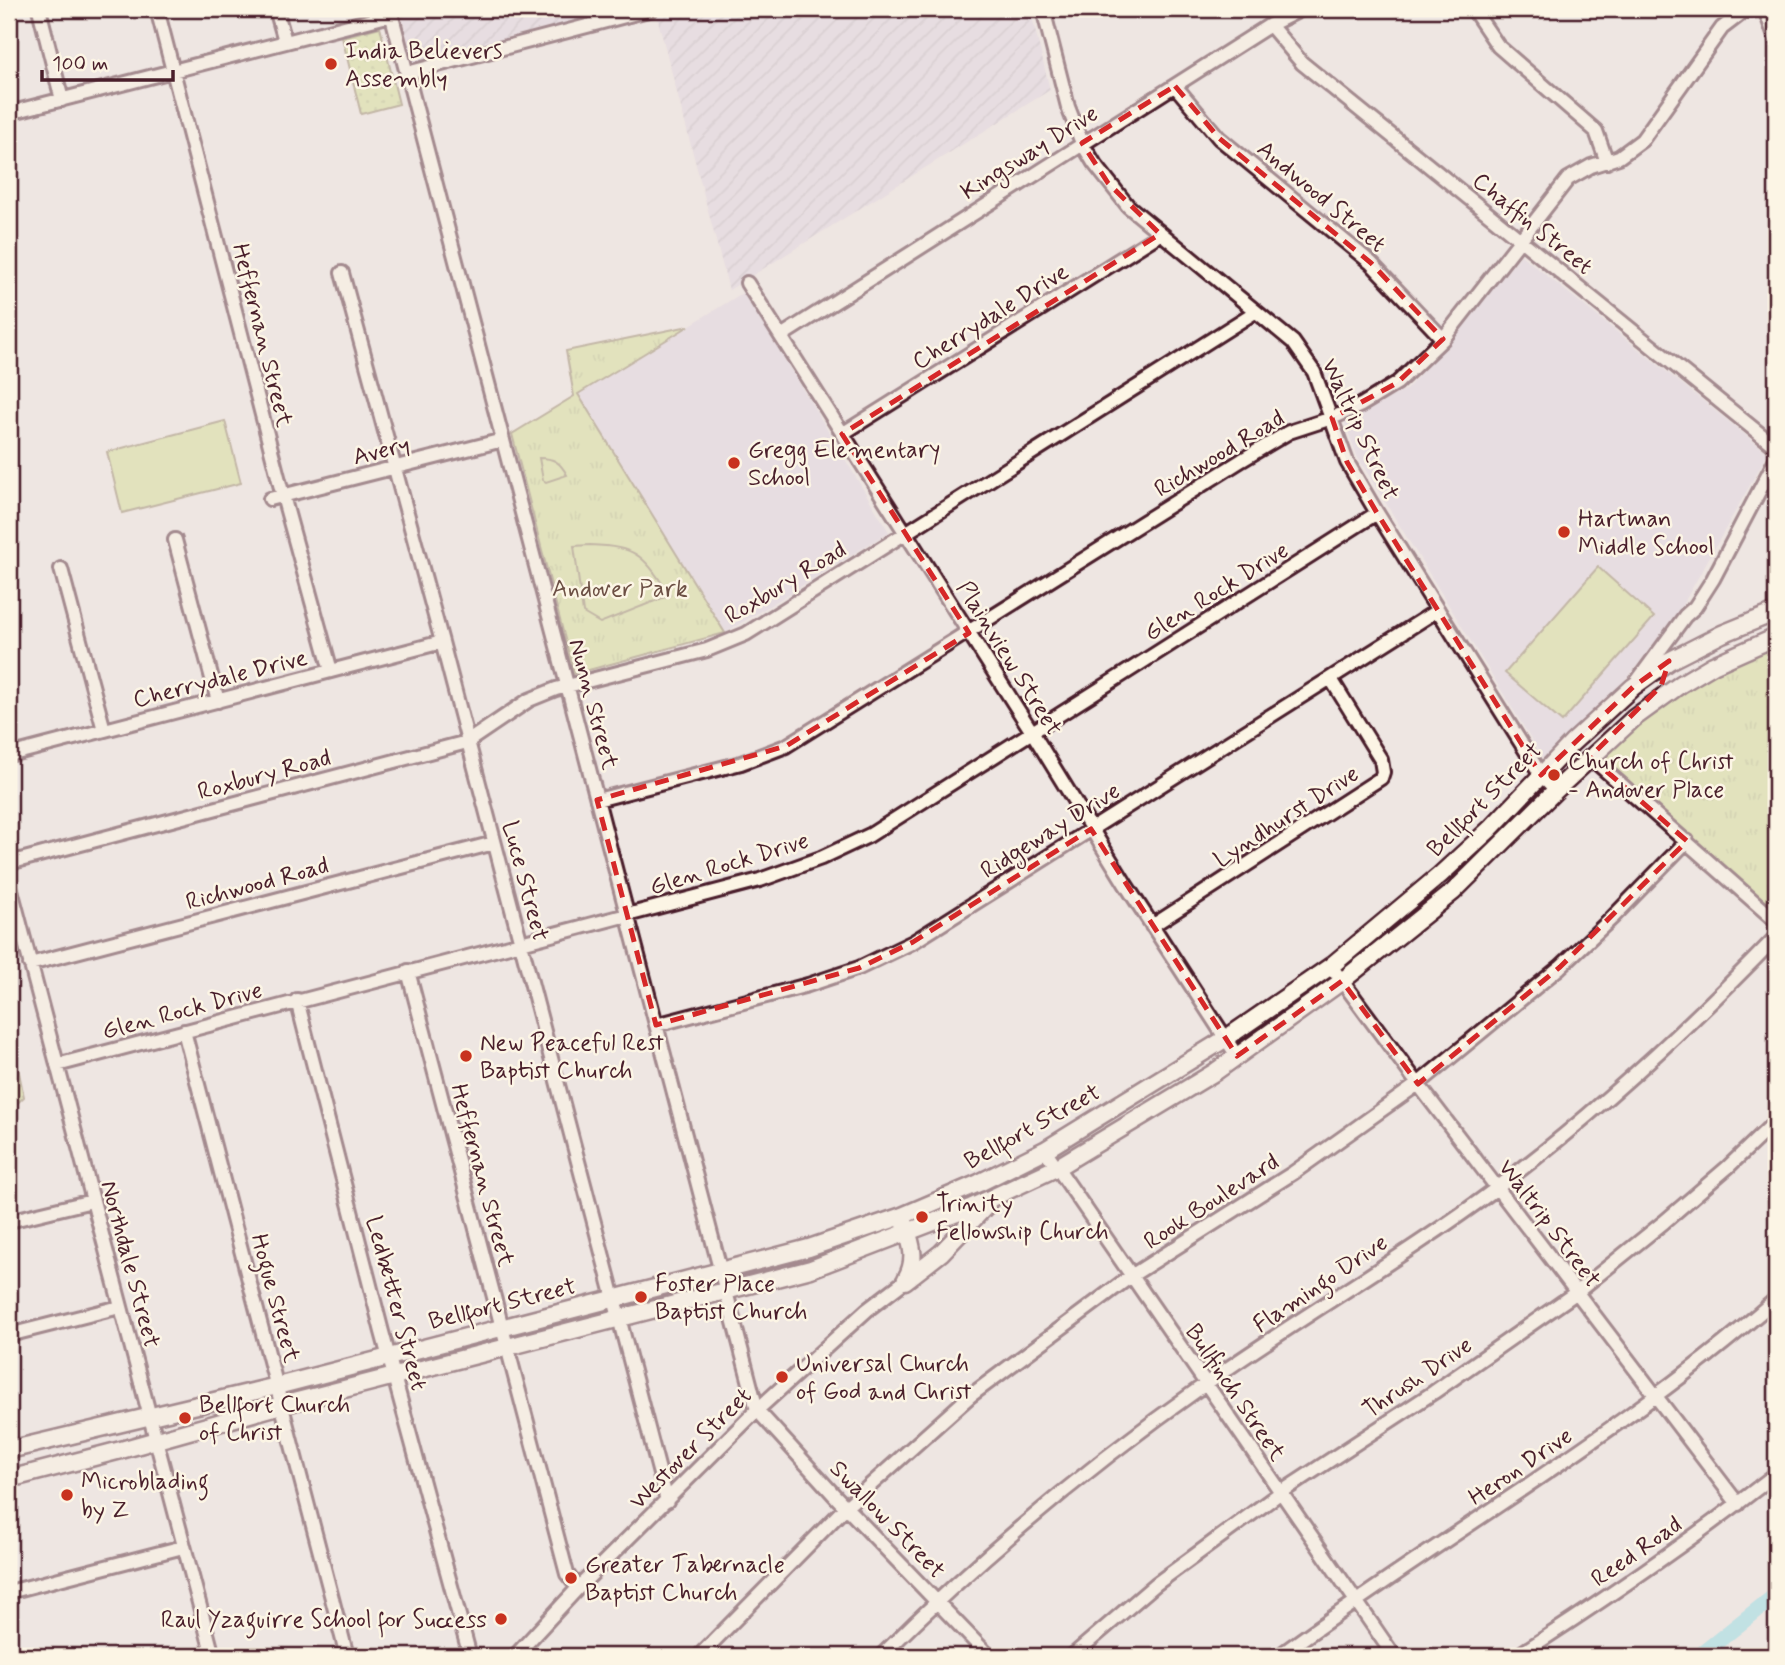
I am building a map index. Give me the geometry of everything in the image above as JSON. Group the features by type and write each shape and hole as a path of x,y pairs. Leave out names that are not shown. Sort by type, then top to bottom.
{"main road":[{"name":"Bellfort Street","path":"9,1450 277,1386 809,1248 902,1216 979,1183 1045,1150 1225,1039 1331,966 1440,875 1490,829 1541,775 1633,687 1670,661 1723,634 1776,612"},
{"name":"Bellfort Street","path":"9,1479 282,1405 811,1269 908,1233 1056,1168 1215,1072 1342,981 1453,892 1590,757 1634,718 1713,665 1776,637"},
{"path":"1634,718 1641,705 1666,679 1670,661"},
{"path":"1440,875 1453,892"},
{"path":"905,1281 930,1263 977,1213 1000,1194"},
{"path":"902,1216 914,1253 912,1269 905,1281"},
{"path":"914,1253 922,1262 930,1263"}],"street":[{"path":"39,9 62,100"},
{"name":"Heffernan Street","path":"157,9 276,497 331,671"},
{"path":"276,9 285,41"},
{"path":"407,74 650,9"},
{"name":"Waltrip Street","path":"1043,9 1068,107 1082,143 1108,183 1128,206 1160,234 1293,342 1314,372 1347,462 1541,775 1556,790"},
{"name":"Kingsway Drive","path":"781,336 1270,25 1302,9"},
{"path":"1473,9 1498,46 1596,131 1606,162"},
{"name":"Richwood Road","path":"597,800 741,763 786,746 1289,432 1361,405 1397,383 1443,339 1569,179 1591,166 1619,157 1642,140 1722,28 1743,12 1755,9"},
{"path":"1765,9 1776,40"},
{"path":"9,114 390,12"},
{"name":"Nunn Street","path":"390,12 757,1410"},
{"name":"Chaffin Street","path":"1270,25 1302,64 1776,447"},
{"name":"Andwood Street","path":"1175,86 1219,138 1371,263 1443,339"},
{"name":"Cherrydale Drive","path":"842,434 1160,234"},
{"name":"Luce Street","path":"342,273 442,642 667,1501"},
{"name":"Plainview Street","path":"747,283 970,633 1152,926 1237,1056"},
{"name":"Roxbury Road","path":"9,863 467,742 529,700 556,689 708,650 746,634 1255,312"},
{"name":"Avery","path":"276,497 503,440"},
{"path":"1633,687 1685,616 1695,607 1713,579 1776,459"},
{"name":"Glen Rock Drive","path":"57,1065 760,880 821,858 870,835 1377,513"},
{"path":"175,540 218,701"},
{"path":"61,569 104,730"},
{"name":"Ridgeway Drive","path":"656,1025 808,985 859,968 913,942 1438,610"},
{"path":"1670,661 1685,616"},
{"name":"Cherrydale Drive","path":"9,755 442,642"},
{"name":"Lyndhurst Drive","path":"1152,926 1381,778 1381,760 1331,678"},
{"path":"1590,757 1776,921"},
{"name":"Rook Boulevard","path":"699,1656 846,1507 970,1396 1131,1276 1293,1173 1418,1084 1560,967 1687,841"},
{"name":"Richwood Road","path":"30,964 494,843"},
{"name":"Northdale Street","path":"9,882 183,1547 208,1655"},
{"name":"Flamingo Drive","path":"881,1656 936,1601 1066,1490 1206,1384 1339,1297 1497,1187 1607,1099 1661,1052 1776,937"},
{"name":"Waltrip Street","path":"1331,966 1738,1504"},
{"name":"Heffernan Street","path":"408,971 567,1574 578,1588"},
{"name":"Ledbetter Street","path":"297,1000 388,1356 470,1656"},
{"name":"Hogue Street","path":"184,1031 347,1656"},
{"name":"Thrush Drive","path":"1072,1656 1156,1584 1280,1493 1434,1392 1577,1292 1706,1185 1776,1121"},
{"name":"Bullfinch Street","path":"1045,1150 1394,1656"},
{"path":"9,1221 92,1201"},
{"name":"Westover Street","path":"516,1656 578,1588 757,1410 867,1310 905,1281"},
{"name":"Heron Drive","path":"1279,1656 1355,1600 1516,1494 1656,1397 1776,1300"},
{"path":"9,1335 120,1307"},
{"name":"Swallow Street","path":"757,1410 989,1656"},
{"name":"Reed Road","path":"1517,1656 1581,1615 1776,1474"},
{"path":"9,1592 183,1547"}],"highlighted area":[{"path":"1175,86 1219,138 1371,263 1443,339 1397,383 1332,418 1347,462 1541,775 1633,687 1669,661 1661,686 1590,757 1687,841 1560,967 1418,1084 1342,981 1237,1056 1091,829 913,942 859,968 656,1025 597,800 786,746 969,633 842,434 1160,234 1108,183 1082,143"}],"shaded area":[{"path":"400,9 618,9 413,62"},
{"path":"655,9 1030,9 1050,90 729,290"},
{"name":"Hartman Middle School","path":"1521,255 1768,453 1682,606 1629,676 1543,758 1358,458 1344,421 1407,389"},
{"name":"Gregg Elementary School","path":"744,292 889,532 725,633 578,394"}],"green space":[{"path":"380,27 399,104 361,114 342,37"},
{"name":"Andover Park","path":"689,326 578,394 725,633 574,674 512,434 574,396 566,351"},
{"path":"225,421 241,483 122,513 107,452"},
{"path":"539,458 556,462 567,475 546,482 543,480"},
{"path":"574,546 620,548 639,556 670,595 600,623 583,613"},
{"path":"1598,567 1654,617 1562,722 1505,673"},
{"path":"1776,643 1776,919 1601,763 1601,755 1664,703 1715,672"},
{"path":"9,1024 24,1097 9,1111"}],"waterway":[{"path":"1699,1656 1776,1595"}],"place":[{"name":"India Believers Assembly","path":"331,64"},
{"name":"Gregg Elementary School","path":"734,463"},
{"name":"Hartman Middle School","path":"1564,532"},
{"name":"Church of Christ - Andover Place","path":"1554,775"},
{"name":"New Peaceful Rest Baptist Church","path":"466,1056"},
{"name":"Trinity Fellowship Church","path":"922,1217"},
{"name":"Foster Place Baptist Church","path":"641,1297"},
{"name":"Universal Church of God and Christ","path":"782,1377"},
{"name":"Bellfort Church of Christ","path":"185,1418"},
{"name":"Microblading by Z","path":"67,1495"},
{"name":"Greater Tabernacle Baptist Church","path":"571,1578"},
{"name":"Raul Yzaguirre School for Success","path":"501,1619"}]}
